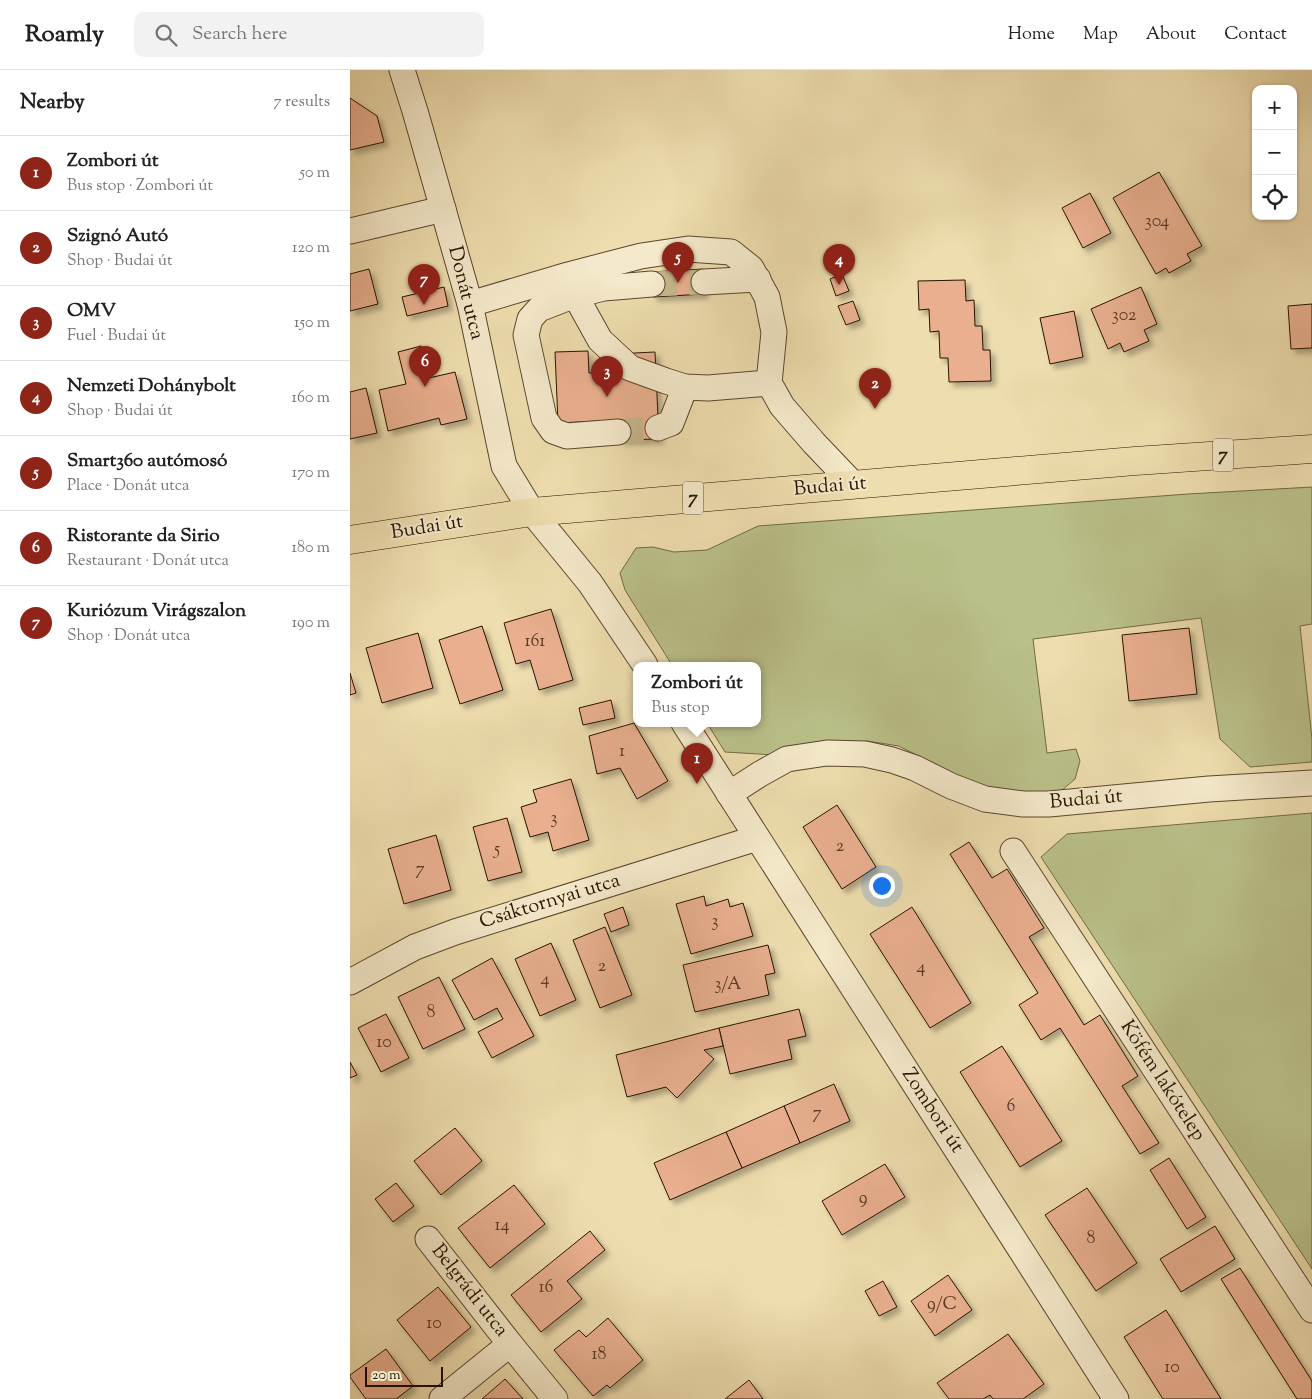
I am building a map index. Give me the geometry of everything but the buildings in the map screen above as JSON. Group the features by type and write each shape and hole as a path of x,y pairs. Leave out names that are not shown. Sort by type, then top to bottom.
{"main road":[{"name":"Budai út","path":"350,540 532,512 1135,461 1312,449"}],"street":[{"name":"Donát utca","path":"402,70 470,304 504,466 532,512"},
{"path":"350,231 443,209"},
{"path":"470,304 572,285 642,256 688,249 731,252 751,268 767,297 774,332 769,383 782,406 854,485"},
{"path":"704,282 758,279"},
{"path":"618,432 567,436 554,431 544,418 526,335 530,319 539,309 572,285 604,288 652,284"},
{"path":"572,285 600,340 630,368 685,387 708,388 769,383"},
{"path":"658,428 671,423 685,387"},
{"path":"532,512 590,583 643,662"},
{"name":"Zombori út","path":"687,727 1116,1399"},
{"name":"Budai út","path":"729,794 760,774 787,760 828,753 865,754 892,760 915,768 951,786 985,799 1023,804 1049,804 1209,789 1312,782"},
{"name":"Csáktornyai utca","path":"350,982 415,947 455,932 757,838"},
{"name":"Köfém lakótelep","path":"1012,851 1312,1310"},
{"name":"Belgrádi utca","path":"428,1239 555,1399"},
{"name":"Belgrádi utca","path":"442,1399 510,1344"}],"green space":[{"path":"1312,487 1312,624 1300,626 1312,739 1312,762 1250,767 1220,739 1201,618 1033,639 1047,753 1076,749 1080,761 1075,779 1061,791 1008,795 956,775 899,746 867,741 775,755 725,752 709,727 761,727 761,662 670,662 625,590 620,573 636,548 653,547 674,552 707,550 758,526 1188,494"},
{"path":"1312,813 1312,1269 1041,857 1067,834"}],"tunnel":[{"path":"652,284 704,282"},
{"path":"618,432 658,428"}],"place":[{"name":"Smart360 autómosó","path":"678,283"},
{"name":"Nemzeti Dohánybolt","path":"839,285"},
{"name":"Kuriózum Virágszalon","path":"424,305"},
{"name":"Ristorante da Sirio","path":"425,387"},
{"name":"OMV","path":"607,397"},
{"name":"Szignó Autó","path":"875,409"},
{"name":"Zombori út","path":"697,784"}]}
